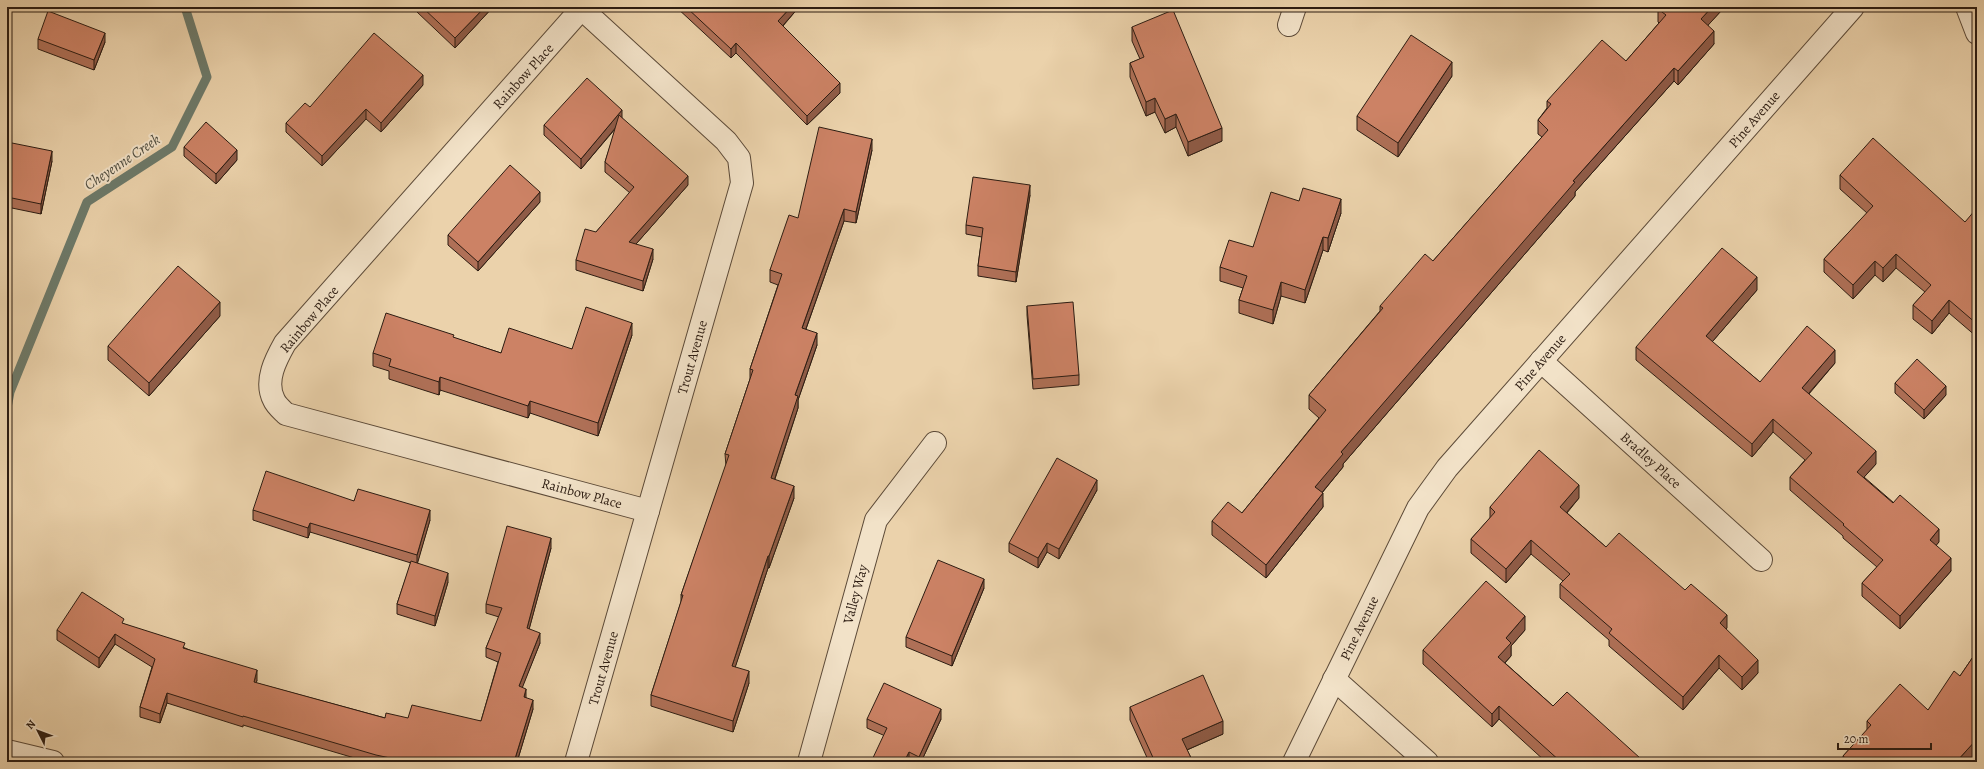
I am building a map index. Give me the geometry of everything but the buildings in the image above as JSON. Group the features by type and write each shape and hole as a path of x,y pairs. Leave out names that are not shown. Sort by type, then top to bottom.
{"street":[{"path":"1967,7 1977,32"},
{"name":"Trout Avenue","path":"576,762 742,183 739,158 726,141 583,8"},
{"name":"Rainbow Place","path":"583,8 285,343 274,362 271,382 273,400 286,414 648,511"},
{"name":"Pine Avenue","path":"1294,762 1418,508 1447,468 1846,9"},
{"name":"Bradley Place","path":"1541,361 1761,560"},
{"name":"Valley Way","path":"809,762 876,520 935,443"},
{"path":"1334,679 1427,762"},
{"path":"7,751 52,762"}],"waterway":[{"name":"Cheyenne Creek","path":"7,408 10,392 87,202 172,147 207,77 185,7"}]}
